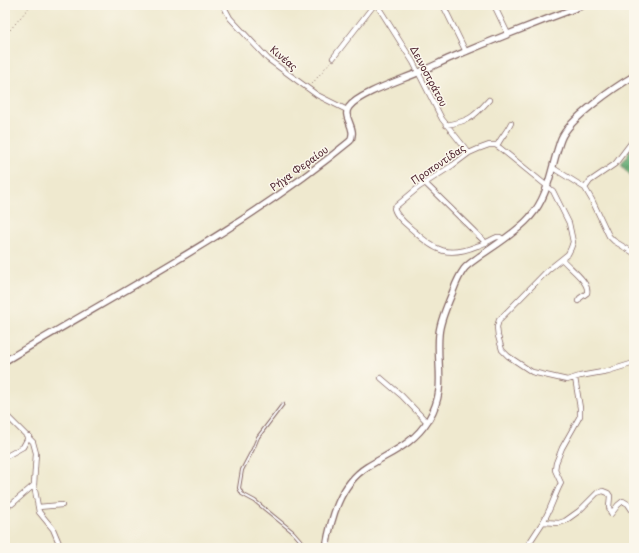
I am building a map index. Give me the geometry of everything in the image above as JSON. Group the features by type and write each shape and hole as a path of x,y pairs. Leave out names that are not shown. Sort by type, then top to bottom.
{"street":[{"name":"Κινέας","path":"223,5 230,18 268,59 329,102 347,110"},
{"path":"333,58 375,5"},
{"name":"Δεινοστράτου","path":"375,5 419,73 439,115 469,153"},
{"path":"443,5 466,52"},
{"path":"494,5 508,34"},
{"path":"347,110 352,104 363,96 508,34 584,5"},
{"path":"326,548 333,516 346,488 367,467 409,443 427,422 434,410 440,391 441,380 439,346 440,327 456,284 465,268 531,216 548,186 561,139 568,129 580,116 607,93 634,76"},
{"path":"446,125 462,122 473,117 489,100"},
{"name":"Ρήγα Φεραίου","path":"5,361 226,230 318,167 353,137 347,110"},
{"path":"511,123 500,138 497,146 552,190 569,223 572,236 572,248 568,254 548,270 500,318 497,323 500,346 504,352 528,370 563,380 608,371 634,363"},
{"path":"584,188 590,181 616,164 634,139"},
{"name":"Προποντίδας","path":"486,243 463,250 452,252 444,251 432,246 420,237 400,218 395,212 394,208 397,204 425,183 469,153 489,145 497,146"},
{"path":"553,168 584,188 592,200 609,236 614,241 634,253"},
{"path":"425,183 486,243 497,237 503,239"},
{"path":"562,259 588,286 587,293 578,301"},
{"path":"380,378 402,396 427,422"},
{"path":"526,548 548,513 561,483 555,470 557,460 580,416 575,378"},
{"path":"5,414 29,436 36,449 34,485 40,515 53,529 61,548"},
{"path":"5,457 23,447 29,436"},
{"path":"12,504 34,485"},
{"path":"543,522 559,523 566,520 584,507 595,495 603,491 608,493 611,497 609,507 611,514 617,505 623,501 630,506 634,513"},
{"path":"38,507 62,505"}],"lane":[{"path":"283,404 258,437 242,470 239,488 242,494 255,501 293,532 307,548"}],"path":[{"path":"5,36 31,5"},
{"path":"308,88 333,58"}],"green space":[{"path":"634,145 634,179 621,165"}]}
